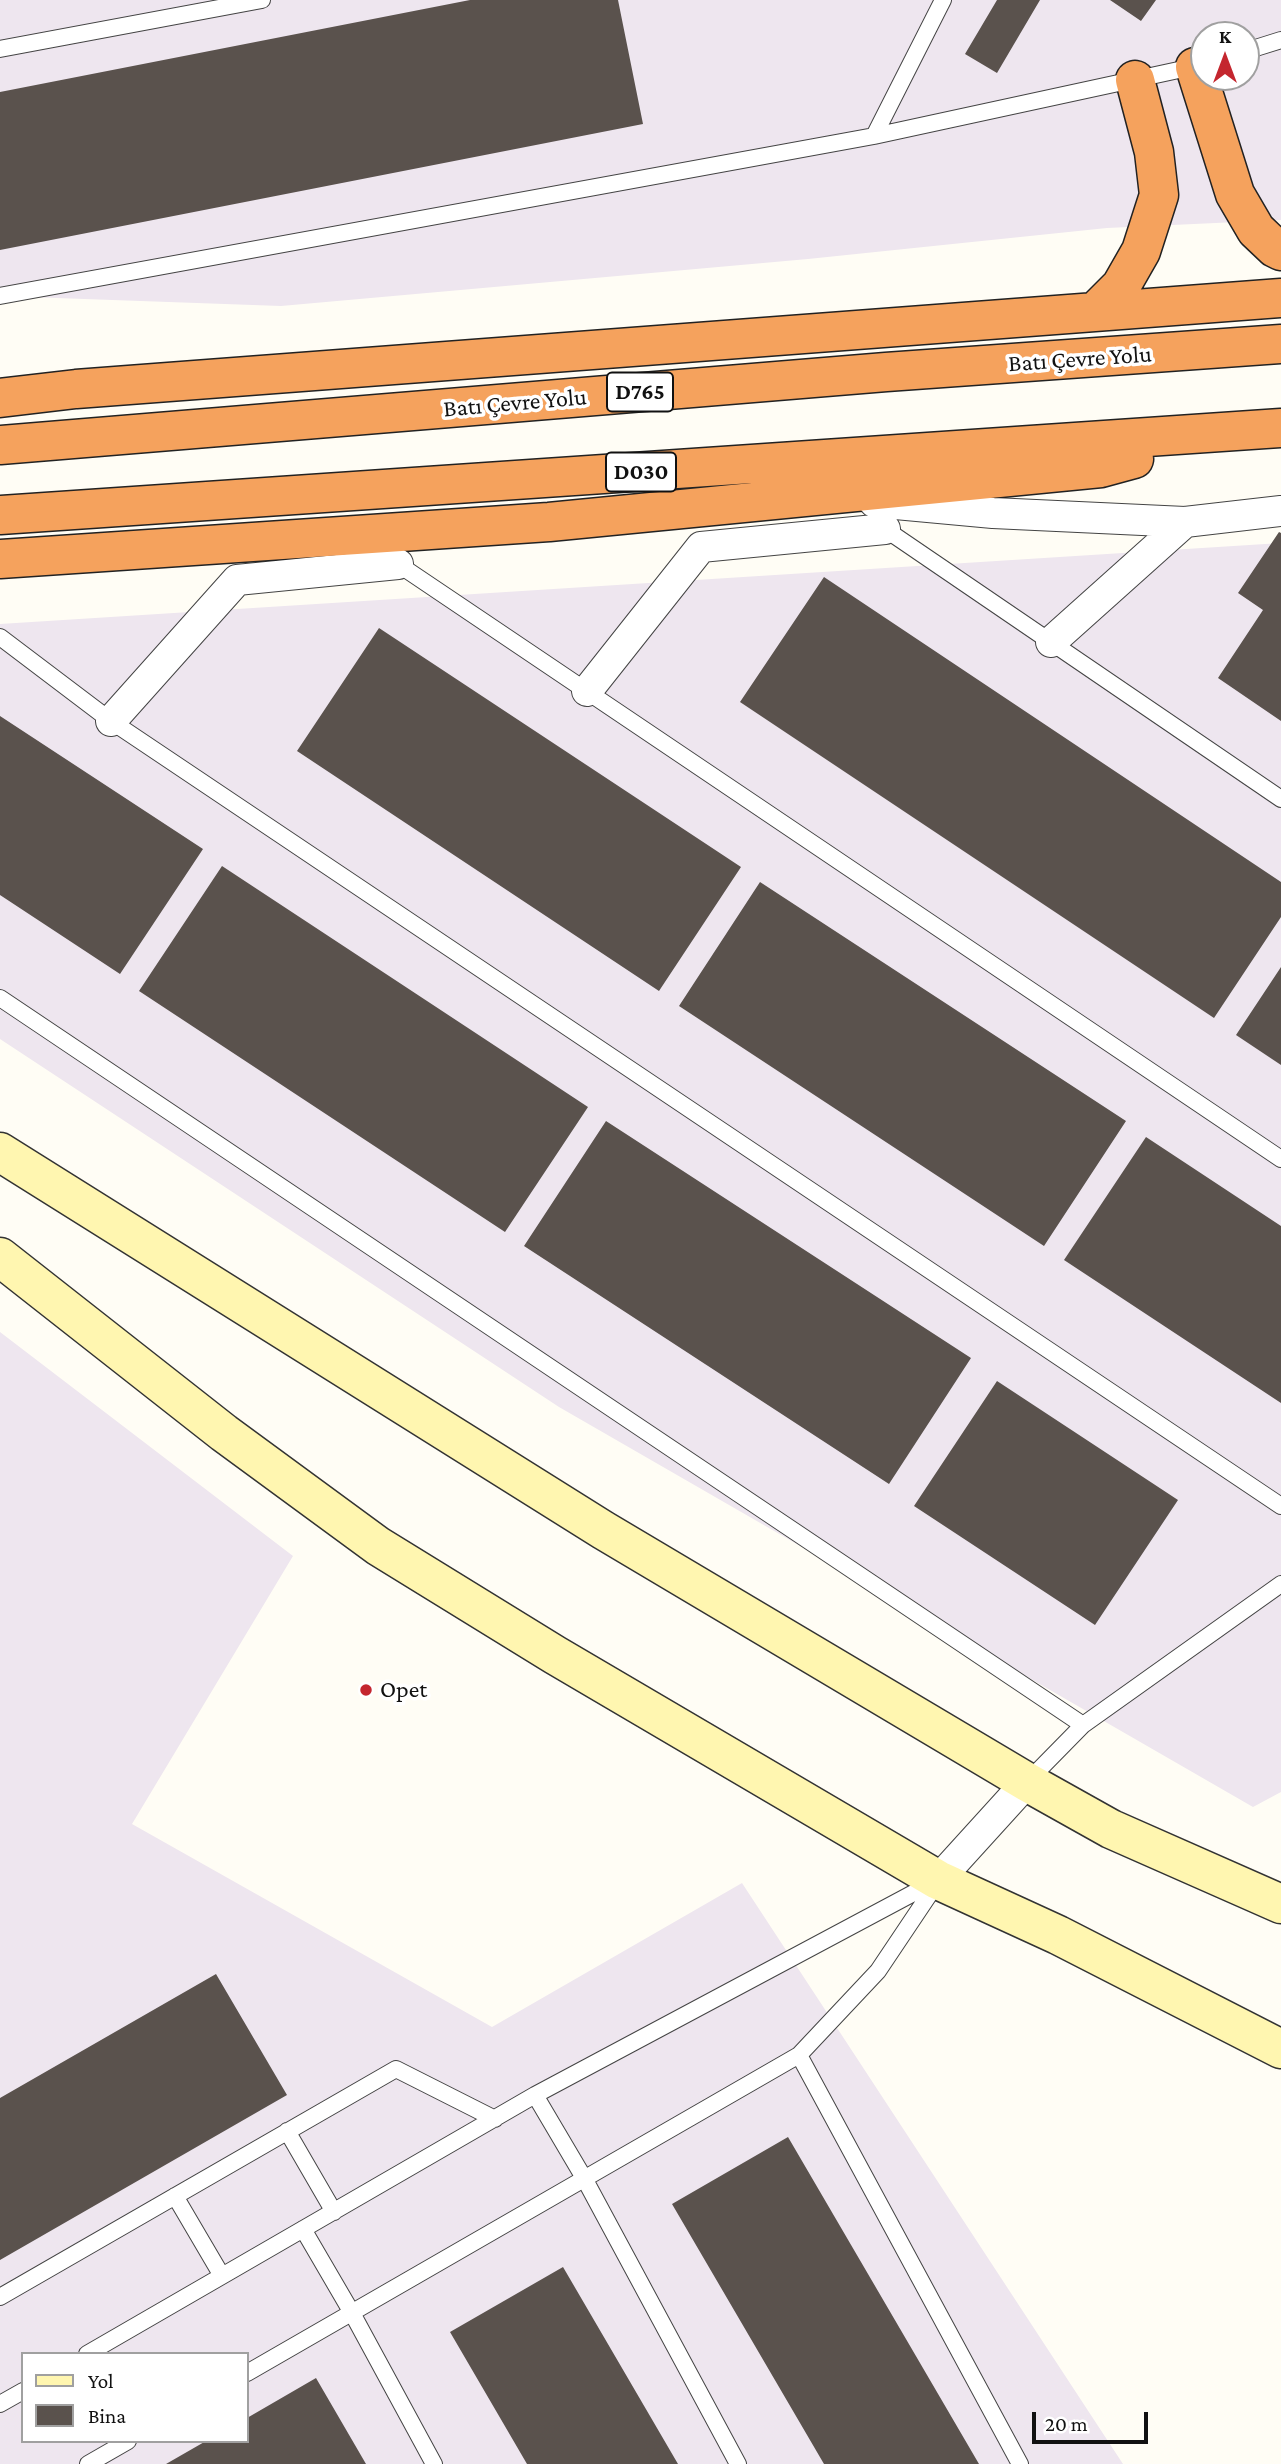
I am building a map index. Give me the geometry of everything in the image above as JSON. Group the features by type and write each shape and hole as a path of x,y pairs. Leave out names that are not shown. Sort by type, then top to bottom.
{"highway":[{"path":"1095,312 1121,286 1141,251 1159,195 1154,152 1135,80"},
{"path":"1207,91 1235,194 1256,230 1281,251"},
{"path":"0,398 76,389 1281,298"},
{"name":"Batı Çevre Yolu","path":"0,445 886,372 1281,344"},
{"name":"D030","path":"0,515 1281,428"},
{"path":"0,559 549,522 1101,468 1230,433"}],"main road":[{"path":"0,1152 603,1530 1027,1782 1111,1829 1281,1904"},
{"path":"0,1257 223,1433 378,1546 555,1655 939,1880 1058,1936 1281,2049"}],"street":[{"path":"815,496 993,513 1185,522 1281,511"},
{"path":"1051,642 1185,522"},
{"path":"587,691 701,547 885,529"},
{"path":"111,721 237,580 398,564"},
{"path":"939,1880 1027,1782"}],"lane":[{"path":"0,49 262,0"},
{"path":"874,136 943,0"},
{"path":"1260,47 1281,40"},
{"path":"0,296 874,136 1190,68"},
{"path":"885,529 1281,799"},
{"path":"398,564 1281,1159"},
{"path":"0,636 111,721 1281,1506"},
{"path":"0,998 1083,1725"},
{"path":"1027,1782 1083,1725 1281,1584"},
{"path":"248,2372 799,2055 878,1970 939,1880"},
{"path":"90,2352 535,2095 939,1880"},
{"path":"799,2055 1020,2464"},
{"path":"0,2297 396,2069 495,2119"},
{"path":"535,2095 584,2178 738,2464"},
{"path":"287,2131 334,2212"},
{"path":"175,2196 222,2276"},
{"path":"303,2229 434,2464"},
{"path":"0,2404 21,2392"},
{"path":"88,2464 125,2443"}],"shaded area":[{"path":"0,0 1281,0 1281,220 1107,228 808,259 281,306 0,296"},
{"path":"1281,543 1281,1792 1253,1807 559,1407 0,1039 0,624"},
{"path":"0,1332 293,1556 132,1824 492,2027 742,1883 1123,2464 0,2464"}],"building":[{"path":"470,0 618,0 643,124 0,250 0,92"},
{"path":"997,0 1040,0 997,73 965,54"},
{"path":"1110,0 1156,0 1141,21"},
{"path":"1279,532 1281,721 1218,678 1263,610 1238,593"},
{"path":"824,577 1281,882 1281,917 1214,1018 740,702"},
{"path":"379,628 741,867 659,991 297,751"},
{"path":"0,716 203,849 120,974 0,895"},
{"path":"222,866 588,1107 505,1232 139,991"},
{"path":"760,882 1126,1121 1044,1246 679,1006"},
{"path":"1281,967 1281,1065 1236,1035"},
{"path":"606,1121 971,1358 889,1484 524,1246"},
{"path":"1146,1137 1281,1226 1281,1403 1064,1260"},
{"path":"997,1381 1178,1500 1095,1625 914,1506"},
{"path":"216,1974 287,2095 0,2260 0,2098"},
{"path":"788,2137 979,2464 824,2464 672,2204"},
{"path":"563,2267 678,2464 527,2464 450,2332"},
{"path":"316,2378 366,2464 166,2464 203,2443 248,2443 248,2417"}],"place":[{"name":"Opet","path":"366,1690"}]}
